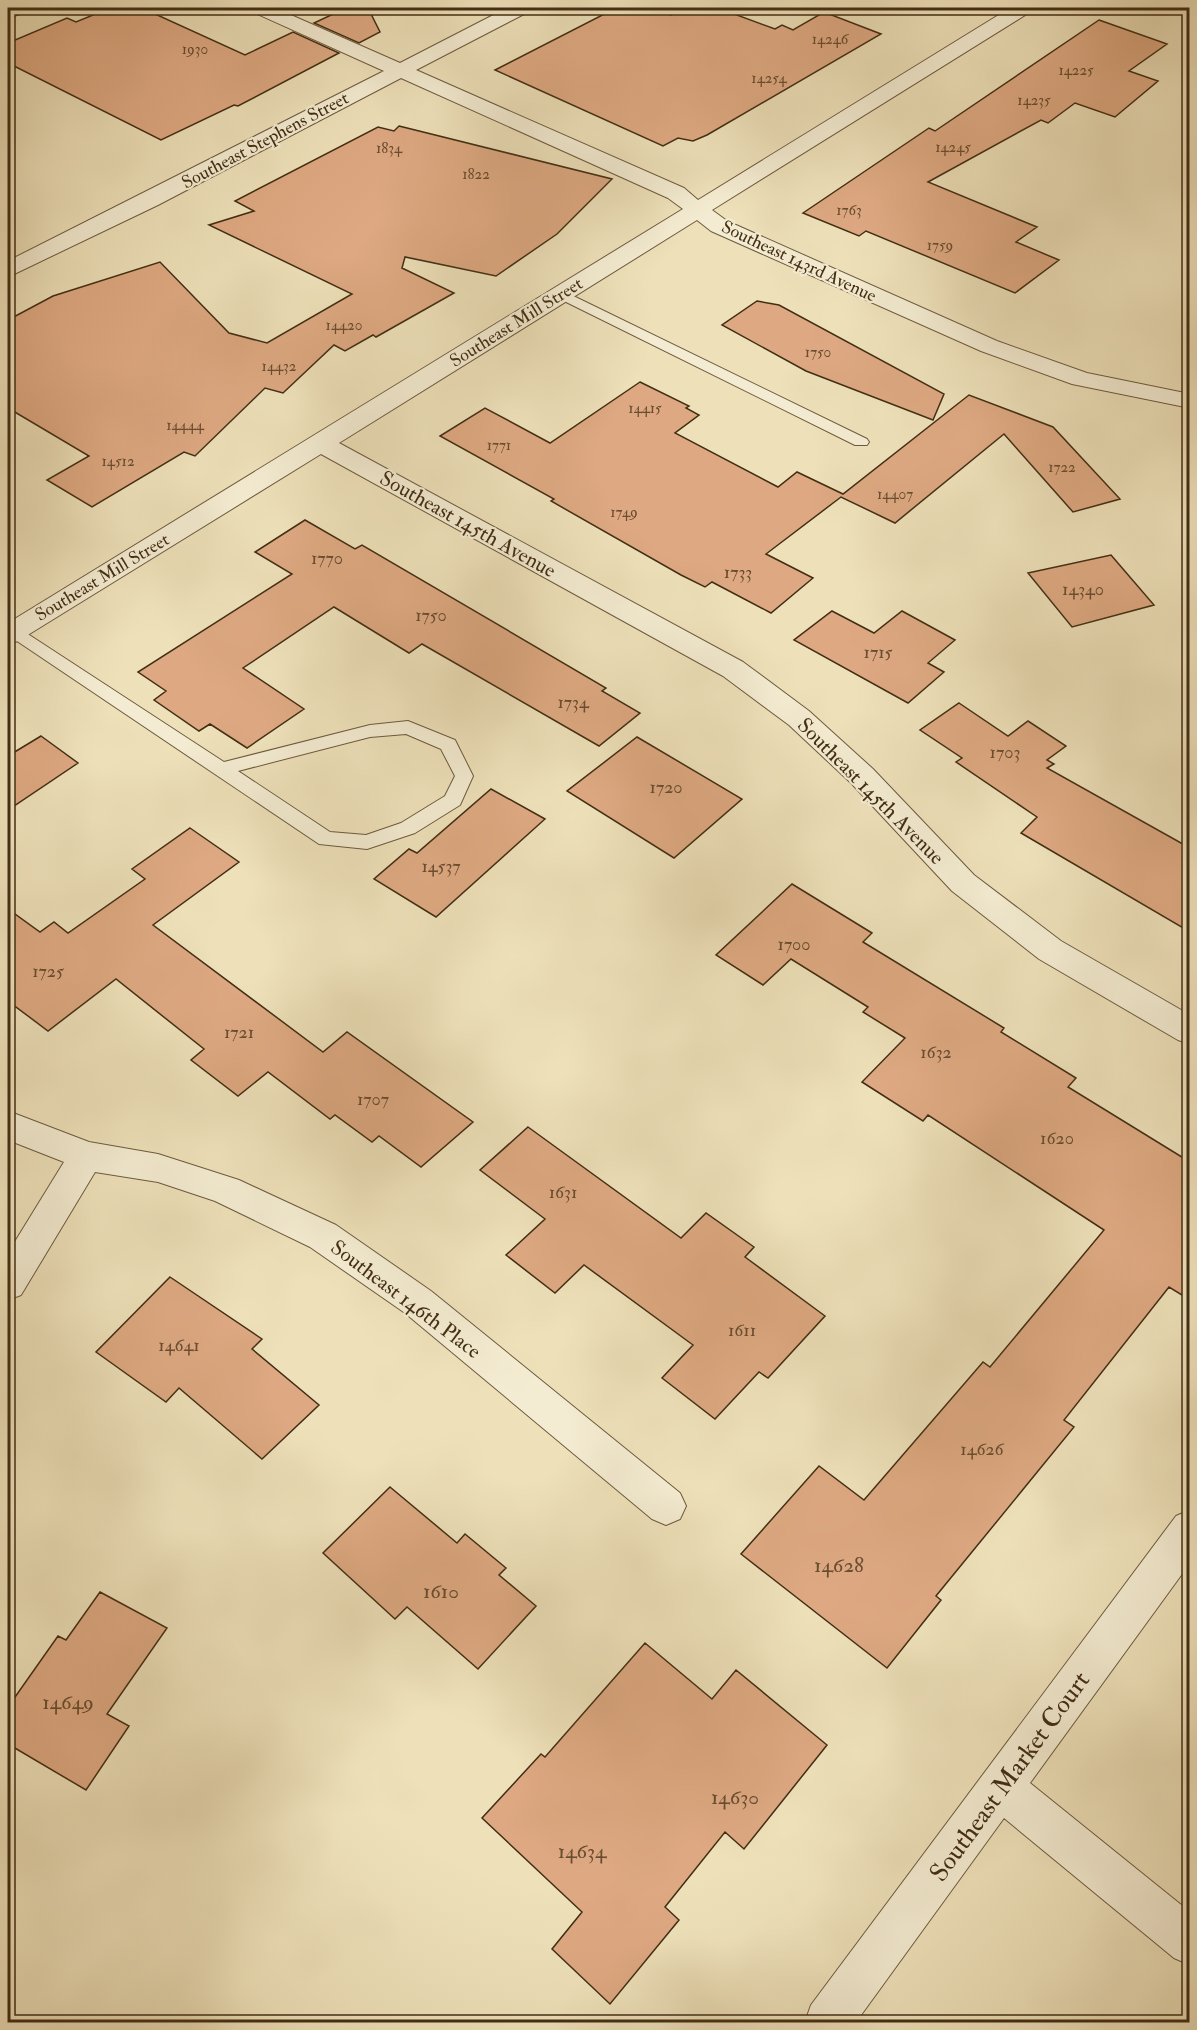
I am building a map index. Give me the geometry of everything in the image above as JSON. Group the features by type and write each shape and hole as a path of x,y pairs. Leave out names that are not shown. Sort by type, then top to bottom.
{"street":[{"path":"8,12 19,8"},
{"name":"Southeast 143rd Avenue","path":"260,8 676,193 719,226 1033,364 1131,391 1190,400"},
{"name":"Southeast Stephens Street","path":"8,270 150,200 520,8"},
{"name":"Southeast Mill Street","path":"11,633 1023,8"},
{"name":"Southeast 145th Avenue","path":"321,443 734,669 799,718 862,776 963,883 1050,950 1190,1031"},
{"name":"Southeast 146th Place","path":"8,1125 86,1156 158,1168 226,1190 323,1236 418,1302 666,1506"},
{"path":"8,1284 86,1156"},
{"name":"Southeast Market Court","path":"828,2022 1190,1529"},
{"path":"1000,1786 1190,1942"}],"lane":[{"path":"561,294 861,442"},
{"path":"11,633 326,839 367,842 408,828 453,800 464,776 448,745 408,728 370,731 222,769"}],"building":[{"path":"110,8 142,8 245,55 293,32 339,53 238,106 234,105 161,140 8,63 8,43 67,18 76,22"},
{"path":"346,8 368,8 380,32 359,43 314,23"},
{"path":"616,8 651,8 671,15 685,8 718,8 775,29 782,25 793,30 824,12 881,34 707,135 693,141 678,138 663,146 495,70"},
{"path":"1099,20 1167,44 1129,71 1158,81 1115,117 1075,103 1048,123 1041,120 928,182 1037,227 1016,242 1059,260 1015,293 866,231 859,236 803,213 929,128 935,131"},
{"path":"399,126 612,179 557,234 496,276 405,257 402,268 454,293 376,337 373,335 345,351 334,345 283,393 265,388 195,456 184,452 92,507 47,480 89,456 8,408 8,320 53,296 160,262 229,333 267,343 352,294 209,225 254,211 235,201 378,127 394,131"},
{"path":"757,301 779,305 944,394 933,420 806,371 722,325"},
{"path":"640,382 689,406 686,408 699,415 675,433 778,487 797,472 843,494 969,395 1053,427 1120,499 1073,512 1004,434 895,523 841,497 766,554 813,578 771,613 712,582 705,587 681,575 551,501 554,499 440,436 485,408 550,443"},
{"path":"305,520 355,549 362,545 606,688 602,691 640,713 599,746 422,644 409,653 334,607 243,668 304,709 247,748 210,724 199,731 154,700 166,691 138,672 292,574 255,552"},
{"path":"1111,555 1154,605 1072,627 1028,573"},
{"path":"832,611 874,633 902,611 955,640 928,663 944,672 908,703 794,640"},
{"path":"959,703 1008,736 1028,721 1066,746 1047,760 1054,764 1047,768 1190,848 1190,932 1021,833 1037,817 956,762 962,758 920,730"},
{"path":"41,736 78,763 8,810 8,756"},
{"path":"637,737 742,799 674,858 567,791"},
{"path":"491,789 545,819 436,917 374,879 409,849 417,853"},
{"path":"190,828 239,862 153,925 323,1052 347,1032 473,1122 421,1167 379,1136 372,1142 335,1115 330,1119 268,1072 238,1096 191,1060 204,1049 116,979 48,1031 8,1001 8,909 40,932 54,922 68,933 145,879 132,869"},
{"path":"792,884 872,933 863,942 1004,1028 1001,1032 1076,1078 1068,1087 1190,1162 1190,1300 1169,1287 1064,1420 1074,1427 936,1596 941,1600 887,1668 741,1554 819,1466 864,1500 983,1362 990,1367 1104,1230 928,1115 923,1121 862,1082 905,1038 863,1012 868,1007 791,959 763,985 716,955"},
{"path":"528,1127 681,1238 706,1213 754,1247 745,1257 825,1316 768,1378 759,1372 715,1419 662,1378 693,1345 584,1265 555,1293 506,1255 545,1219 480,1170"},
{"path":"170,1277 262,1339 252,1349 319,1405 262,1459 179,1388 166,1402 96,1352"},
{"path":"390,1487 457,1543 465,1534 506,1568 499,1575 536,1606 478,1669 407,1607 395,1619 323,1553"},
{"path":"100,1592 167,1628 107,1714 129,1726 86,1790 8,1744 8,1707 58,1636 66,1640"},
{"path":"645,1643 712,1699 736,1670 827,1745 744,1849 725,1832 665,1907 679,1920 610,2004 552,1949 582,1912 482,1818 541,1754 545,1757"}]}
